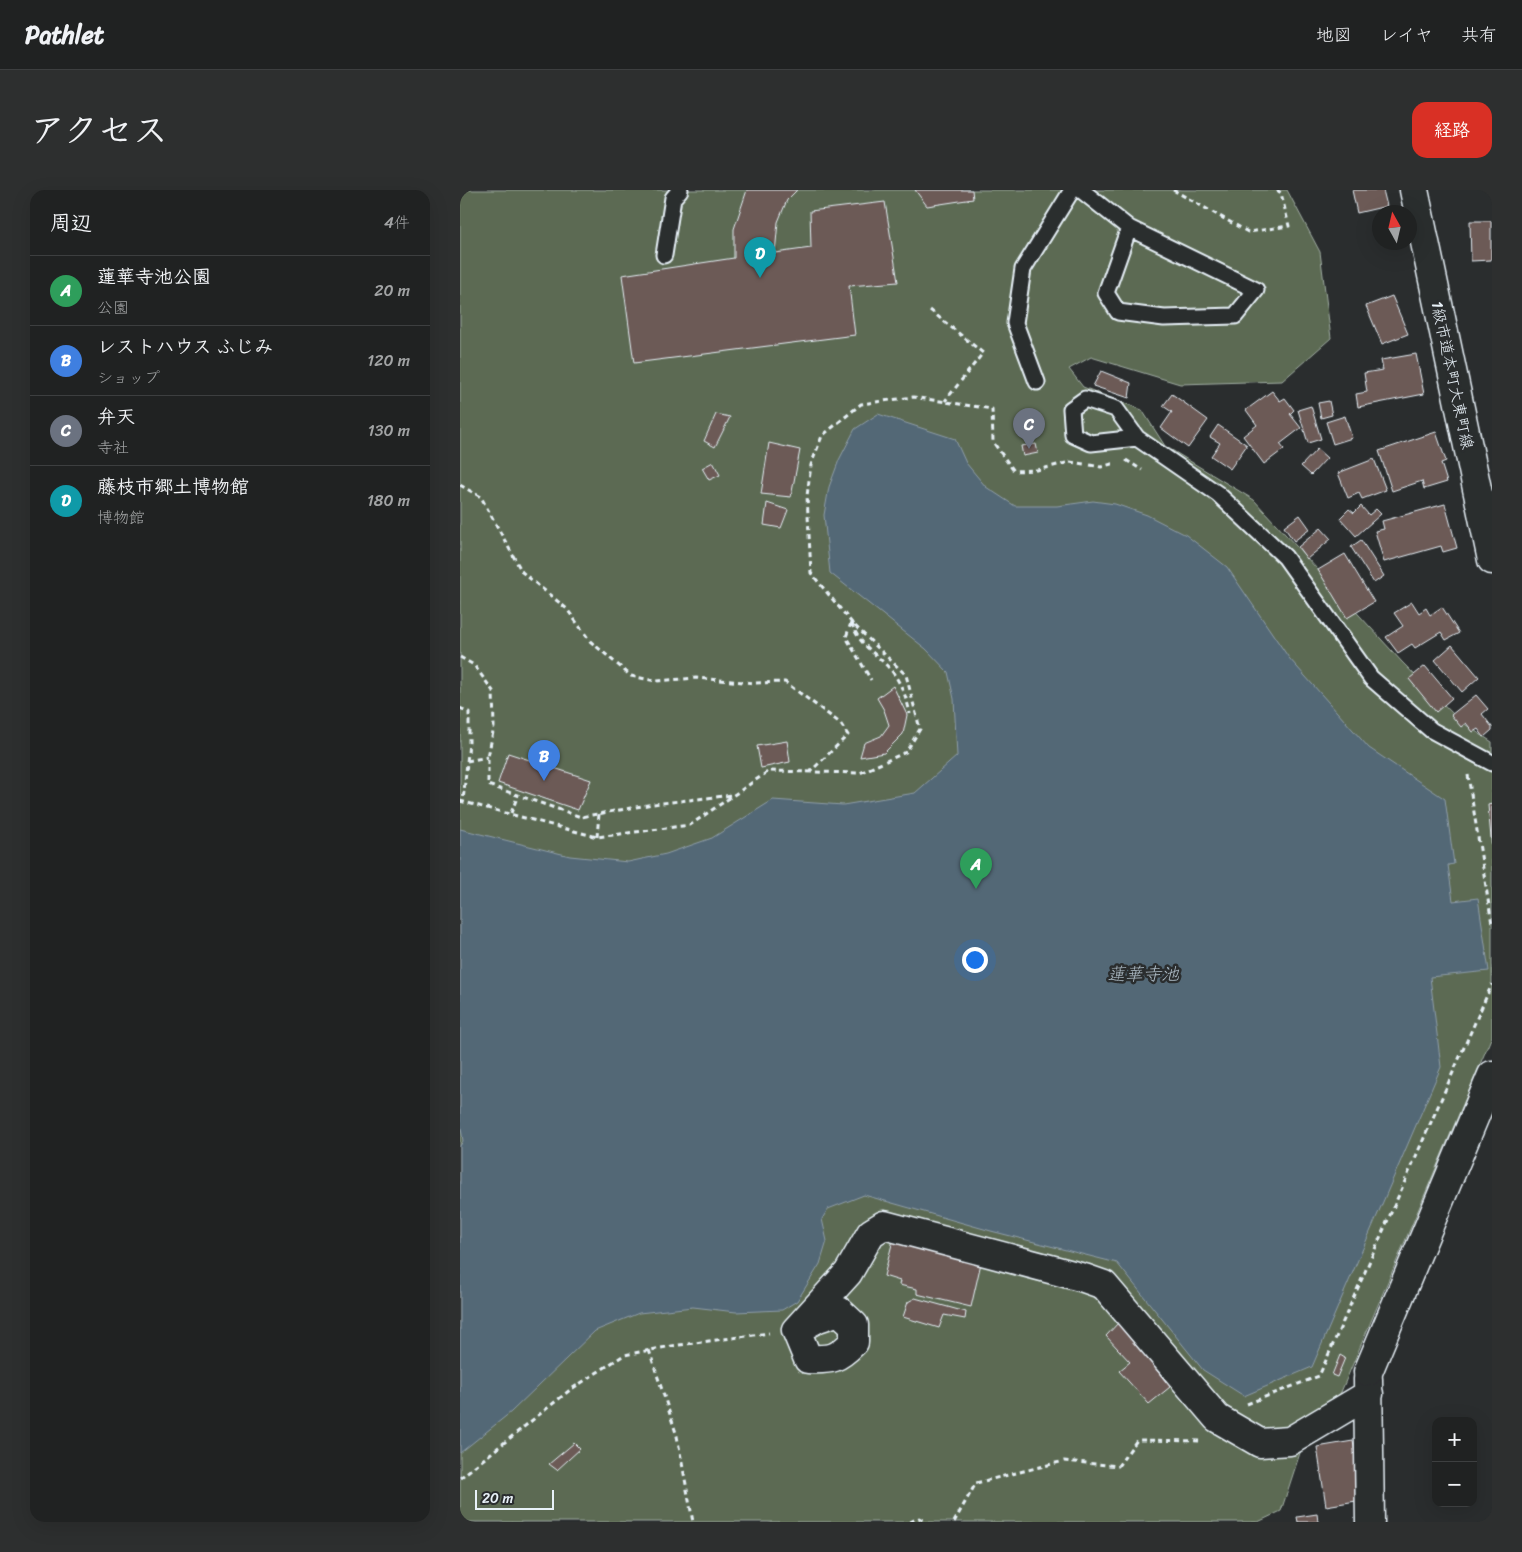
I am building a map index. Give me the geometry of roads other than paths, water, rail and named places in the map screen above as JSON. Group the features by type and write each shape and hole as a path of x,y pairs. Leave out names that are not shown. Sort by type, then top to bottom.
{"street":[{"name":"1級市道本町大東町線","path":"1414,190 1492,560"},
{"path":"1370,1522 1368,1383 1492,1074"},
{"path":"796,1330 848,1273 871,1234 884,1225 1104,1285 1217,1418 1237,1417 1260,1443 1290,1441 1368,1383"}],"lane":[{"path":"664,255 673,198 680,190"},
{"path":"1037,382 1015,323 1024,269 1072,190"},
{"path":"1081,190 1129,228 1256,290 1235,316 1164,318 1118,312 1106,293 1129,228"},
{"path":"1137,438 1218,494 1285,557 1371,678 1431,730 1492,763"}],"water":[{"name":"蓮華寺池","path":"878,414 955,439 966,463 986,487 1015,506 1057,506 1093,501 1115,504 1147,515 1186,535 1227,567 1289,658 1369,748 1445,799 1454,864 1448,865 1453,901 1478,898 1489,971 1430,977 1441,1067 1312,1367 1244,1396 1203,1370 1117,1263 991,1231 864,1195 828,1209 822,1219 827,1241 820,1264 797,1301 782,1310 736,1312 693,1307 639,1313 595,1331 511,1412 460,1453 460,1146 463,1141 460,1121 460,829 570,856 628,862 666,854 712,838 773,800 843,805 915,793 957,756 954,699 948,672 926,649 830,573 824,515 829,487 839,460 855,429"}],"place":[{"name":"藤枝市郷土博物館","path":"760,278"},
{"name":"弁天","path":"1029,449"},
{"name":"レストハウス ふじみ","path":"544,781"},
{"name":"蓮華寺池公園","path":"976,889"}]}
